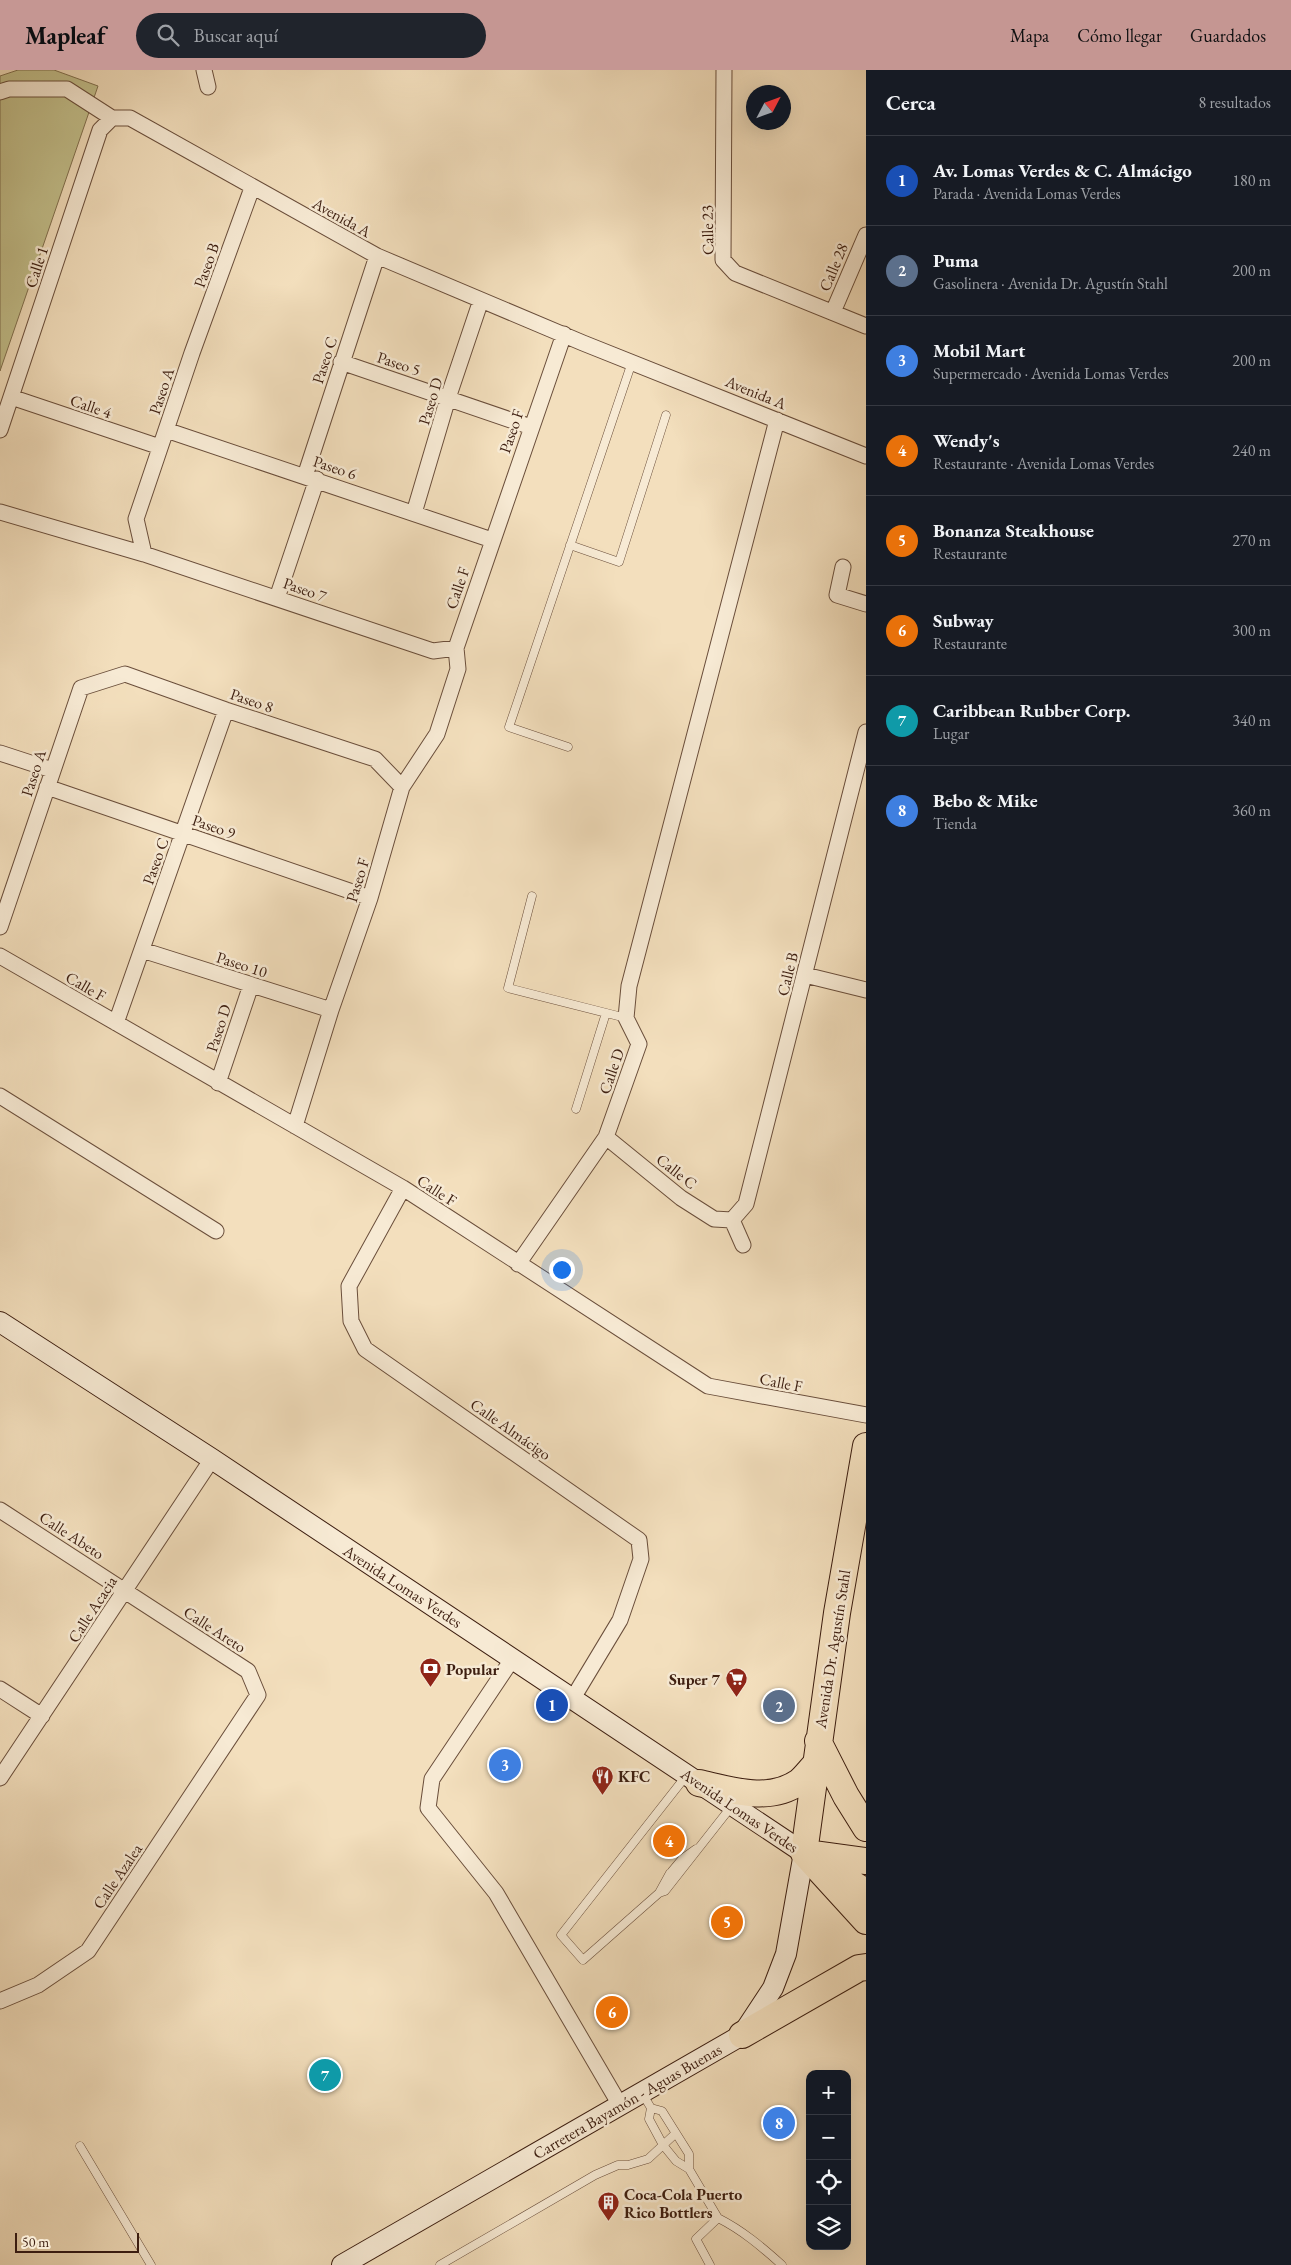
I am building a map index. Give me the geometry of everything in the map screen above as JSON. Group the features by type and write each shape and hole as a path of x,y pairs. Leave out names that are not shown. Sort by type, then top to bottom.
{"highway":[{"name":"Avenida Dr. Agustín Stahl","path":"804,1853 837,1613 866,1446"},
{"path":"693,1779 743,1792 768,1794 783,1790 799,1781 817,1753 866,1828"},
{"path":"804,1853 866,1861"},
{"name":"Avenida Lomas Verdes","path":"804,1853 866,1892"},
{"name":"Avenida Lomas Verdes","path":"804,1853 866,1921"},
{"path":"742,2036 859,1968 866,1967"}],"street":[{"path":"204,70 208,87"},
{"name":"Calle 23","path":"724,70 723,260 735,273 866,326"},
{"path":"0,92 9,89 67,89 112,118"},
{"name":"Avenida A","path":"112,118 130,118 252,188 377,256 632,362 866,456"},
{"name":"Calle 1","path":"0,430 100,130 112,118"},
{"name":"Paseo B","path":"192,353 252,188"},
{"name":"Calle 28","path":"833,312 866,236"},
{"name":"Paseo C","path":"277,598 341,362 377,256"},
{"name":"Paseo D","path":"414,513 448,398 481,300"},
{"name":"Paseo F","path":"492,540 564,334"},
{"name":"Paseo A","path":"144,554 136,519 192,353"},
{"name":"Paseo 5","path":"341,362 531,427"},
{"name":"Calle 4","path":"11,397 160,447"},
{"path":"626,1018 629,986 777,420"},
{"name":"Paseo 6","path":"166,430 492,540"},
{"name":"Paseo 7","path":"0,512 144,554 432,651 456,648"},
{"name":"Calle F","path":"456,648 492,540"},
{"path":"843,567 837,595 866,604"},
{"name":"Paseo F","path":"294,1126 331,1010 370,898 402,787 437,734 458,669 456,648"},
{"name":"Paseo 8","path":"80,688 125,674 374,759 402,787"},
{"name":"Paseo A","path":"0,927 80,688"},
{"name":"Paseo C","path":"116,1023 226,710"},
{"name":"Calle B","path":"732,1220 746,1204 866,732"},
{"path":"0,752 52,770"},
{"name":"Paseo 9","path":"47,787 370,898"},
{"name":"Paseo 10","path":"142,950 331,1010"},
{"name":"Calle F","path":"0,956 403,1188 708,1386 866,1415"},
{"path":"805,975 866,990"},
{"name":"Paseo D","path":"218,1083 250,985"},
{"name":"Calle D","path":"518,1264 606,1137 639,1044 626,1018"},
{"path":"0,1096 216,1231"},
{"name":"Calle C","path":"606,1137 681,1198 714,1220 732,1220"},
{"name":"Calle Almácigo","path":"403,1188 349,1286 351,1321 365,1349 638,1540 641,1559 620,1620 573,1698"},
{"path":"732,1220 742,1245"},
{"name":"Avenida Lomas Verdes","path":"0,1322 212,1459 804,1853"},
{"name":"Calle Acacia","path":"0,1778 212,1459"},
{"name":"Calle Abeto","path":"0,1510 125,1590"},
{"name":"Calle Areto","path":"125,1590 248,1671 258,1695 231,1736"},
{"path":"513,1658 432,1779 428,1808 496,1893 620,2105"},
{"path":"0,1688 42,1716"},
{"name":"Calle Azalea","path":"0,2001 38,1985 88,1951 231,1736"},
{"name":"Carretera Bayamón - Aguas Buenas","path":"342,2265 620,2105 646,2100 742,2036 773,1988 786,1954 804,1853"}],"lane":[{"path":"568,747 509,727 632,362"},
{"path":"570,546 619,562 666,415"},
{"path":"532,896 508,988 626,1018"},
{"path":"576,1109 606,1013"},
{"path":"693,1779 561,1935 583,1960 659,1894 666,1891 733,1805"},
{"path":"659,1894 671,1872 682,1859 703,1843"},
{"path":"646,2100 662,2111 689,2154 689,2169 718,2218 735,2226 782,2265"},
{"path":"646,2100 649,2119 663,2145 676,2162 689,2169"},
{"path":"440,2265 595,2175 618,2165 628,2165 648,2159 675,2134"},
{"path":"80,2146 150,2265"},
{"path":"710,2265 696,2239 718,2218"}],"shaded area":[{"path":"18,70 54,70 98,86 0,371 0,76"}],"place":[{"name":"Popular","path":"430,1688"},
{"name":"Super 7","path":"736,1698"},
{"name":"Av. Lomas Verdes & C. Almácigo","path":"552,1705"},
{"name":"Puma","path":"779,1706"},
{"name":"Mobil Mart","path":"505,1765"},
{"name":"KFC","path":"602,1795"},
{"name":"Wendy's","path":"669,1841"},
{"name":"Bonanza Steakhouse","path":"727,1922"},
{"name":"Subway","path":"612,2012"},
{"name":"Caribbean Rubber Corp.","path":"325,2075"},
{"name":"Bebo & Mike","path":"779,2123"},
{"name":"Coca-Cola Puerto Rico Bottlers","path":"608,2222"}]}
